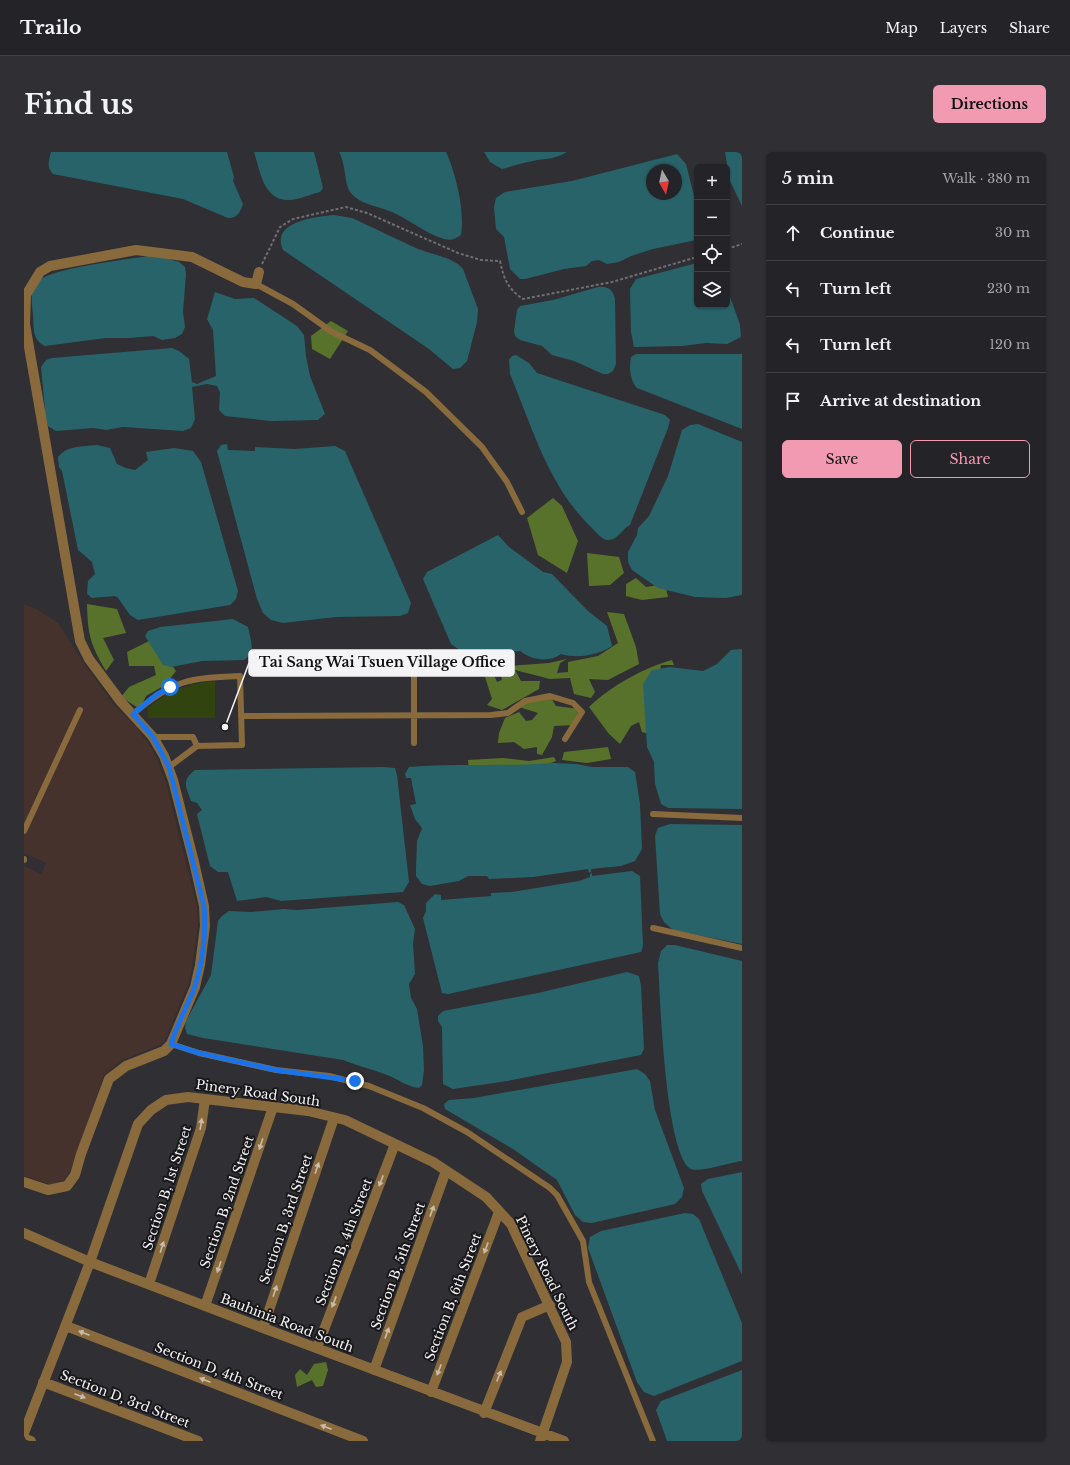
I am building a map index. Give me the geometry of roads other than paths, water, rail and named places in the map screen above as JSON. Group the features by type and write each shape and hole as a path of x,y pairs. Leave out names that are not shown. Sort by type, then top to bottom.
{"street":[{"path":"24,1182 48,1190 67,1186 75,1175 81,1154 109,1079 126,1066 164,1051 171,1044 194,987 200,965 205,926 202,898 169,767 153,737 121,702 89,659 80,641 25,324 26,295 40,272 50,266 136,250 192,257 243,282 256,284 260,272"},
{"name":"Pinery Road South","path":"24,1433 90,1262 138,1124 151,1110 166,1100 188,1097 308,1111 345,1120 433,1162 486,1197 511,1224 566,1342 567,1362 542,1437"},
{"name":"Section B, 1st Street","path":"149,1284 201,1128 205,1099"},
{"name":"Section B, 2nd Street","path":"205,1306 273,1107"},
{"name":"Section B, 3rd Street","path":"263,1328 334,1118"},
{"name":"Section B, 4th Street","path":"317,1348 395,1144"},
{"name":"Section B, 5th Street","path":"374,1370 446,1170"},
{"name":"Section B, 6th Street","path":"430,1392 500,1212"},
{"name":"Bauhinia Road South","path":"24,1233 90,1262 374,1370 542,1437 564,1441"},
{"path":"484,1413 522,1317 550,1305"},
{"name":"Section D, 4th Street","path":"66,1326 363,1441"},
{"name":"Section D, 3rd Street","path":"43,1382 198,1441"},
{"path":"24,1438 31,1441"}],"lane":[{"path":"256,284 293,304 332,332 370,350 426,392 482,447 507,482 522,512"},
{"path":"414,675 414,743"},
{"path":"133,714 156,695 186,681 203,677 240,676 242,745 197,746 169,767"},
{"path":"241,716 491,715 508,713 526,701 550,696 573,703 582,712 565,739"},
{"path":"24,831 80,710"},
{"path":"153,737 193,737 197,746"},
{"path":"653,814 742,818"},
{"path":"653,928 742,948"},
{"path":"171,1044 199,1053 269,1068 329,1076 370,1086 423,1108 467,1132 550,1188 557,1195 582,1241 589,1282 653,1441"}],"water":[{"path":"51,152 227,152 234,177 233,181 243,204 240,212 236,216 228,218 183,199 53,174 49,169"},
{"path":"254,152 314,152 323,188 320,192 295,199 287,200 273,195 264,182"},
{"path":"339,152 446,152 453,171 461,204 461,235 457,238 449,240 444,239 392,212 370,205 355,197 347,185 343,162"},
{"path":"484,152 567,152 554,158 537,160 502,169 490,162"},
{"path":"725,152 742,152 742,206 730,181 730,164 727,164"},
{"path":"677,154 686,164 694,196 694,240 653,249 631,256 619,262 607,264 599,260 592,261 586,266 564,269 520,279 510,269 504,237 496,229 494,207 496,198 505,192 572,181"},
{"path":"334,215 352,218 418,249 449,259 463,269 478,309 477,322 467,361 460,368 453,369 429,349 283,250 281,240 283,233 289,227 297,222 307,219"},
{"path":"155,255 179,262 185,267 186,274 183,312 185,327 182,334 175,338 162,340 153,336 106,338 45,346 38,340 34,333 32,295 35,284 42,278 54,273 90,265"},
{"path":"694,264 694,308 730,308 730,297 740,325 741,337 727,344 706,343 682,346 634,347 631,332 630,289 636,279"},
{"path":"598,287 609,289 613,293 615,299 616,364 613,371 608,374 603,374 574,361 552,355 542,346 520,340 515,336 514,331 517,310 520,306 553,300"},
{"path":"215,292 235,299 254,298 297,326 304,335 310,376 325,414 318,420 271,421 225,416 219,410 220,392 217,386 207,384 192,387 195,419 191,428 183,431 123,427 106,430 93,428 56,431 48,426 44,415 45,410 41,367 46,360 52,358 172,348 179,351 189,359 192,382 197,384 216,376 213,330 207,319"},
{"path":"636,354 742,354 742,429 637,388 631,378 630,370 631,357"},
{"path":"516,355 529,363 537,373 665,415 670,420 630,525 615,538 606,540 597,533 576,511 553,475 534,435 510,374 509,360 512,356"},
{"path":"698,424 742,442 742,595 726,598 695,597 658,588 632,570 628,562 628,552 637,535 638,528 649,516 668,476 682,430 690,425"},
{"path":"227,444 228,450 255,451 255,447 295,449 335,446 345,451 411,603 408,613 400,616 336,617 283,623 271,620 263,613 257,599 217,451 221,445"},
{"path":"97,445 110,448 117,464 135,470 148,460 146,452 174,448 193,451 201,462 238,591 236,599 230,605 138,620 130,615 115,596 92,598 87,594 88,581 95,574 92,562 78,550 58,457 66,450 71,448"},
{"path":"498,535 509,547 543,572 552,574 588,611 607,626 612,646 594,654 574,656 561,654 551,659 540,659 530,657 520,651 498,653 461,651 451,644 423,579 427,572"},
{"path":"233,619 248,627 252,649 248,657 244,660 202,661 171,667 163,665 145,636 148,631 160,627"},
{"path":"742,649 742,809 668,808 661,804 655,784 654,762 647,747 643,684 652,670 670,667 703,671 717,664 731,650"},
{"path":"553,763 576,764 592,767 628,767 635,772 640,804 642,849 635,861 621,866 591,869 591,872 589,873 588,869 533,877 489,879 487,876 468,876 459,881 430,886 422,884 416,876 416,868 417,841 422,828 415,819 410,805 416,804 411,778 406,778 405,774 409,767"},
{"path":"395,768 397,775 409,882 403,892 281,901 266,897 237,901 228,872 218,872 210,866 197,814 202,810 197,803 191,801 186,788 186,781 188,777 195,770"},
{"path":"670,824 742,825 742,944 673,930 664,922 660,914 655,836 658,828"},
{"path":"632,871 640,876 643,946 641,952 448,994 442,993 423,918 426,911 426,903 435,894 441,895 441,900 491,896 491,893 512,892 579,881 590,877 590,874 592,873 592,876"},
{"path":"398,902 404,905 415,929 413,943 415,974 409,984 411,998 417,1009 423,1046 424,1070 422,1085 419,1088 407,1085 382,1073 343,1060 203,1038 187,1034 185,1027 186,1021 211,975 218,921 229,911 251,912 284,909 297,910"},
{"path":"667,945 675,945 742,961 742,1161 695,1170 691,1169 682,1158 675,1136 670,1106 662,1038 658,963 661,951"},
{"path":"627,972 639,976 641,986 644,1049 641,1055 507,1081 453,1089 443,1084 442,1027 438,1021 438,1016 443,1011 538,993"},
{"path":"637,1069 645,1074 650,1081 655,1110 684,1188 682,1197 675,1204 592,1223 583,1222 575,1215 557,1180 513,1149 445,1109 444,1104 449,1100 474,1098"},
{"path":"742,1172 742,1275 702,1191 701,1184 708,1179"},
{"path":"685,1213 693,1214 699,1219 742,1323 742,1361 654,1396 644,1392 637,1382 588,1248 590,1237 601,1231"},
{"path":"742,1370 742,1441 667,1441 656,1410 661,1401"}],"place":[{"name":"Tai Sang Wai Tsuen Village Office","path":"225,727"}]}
